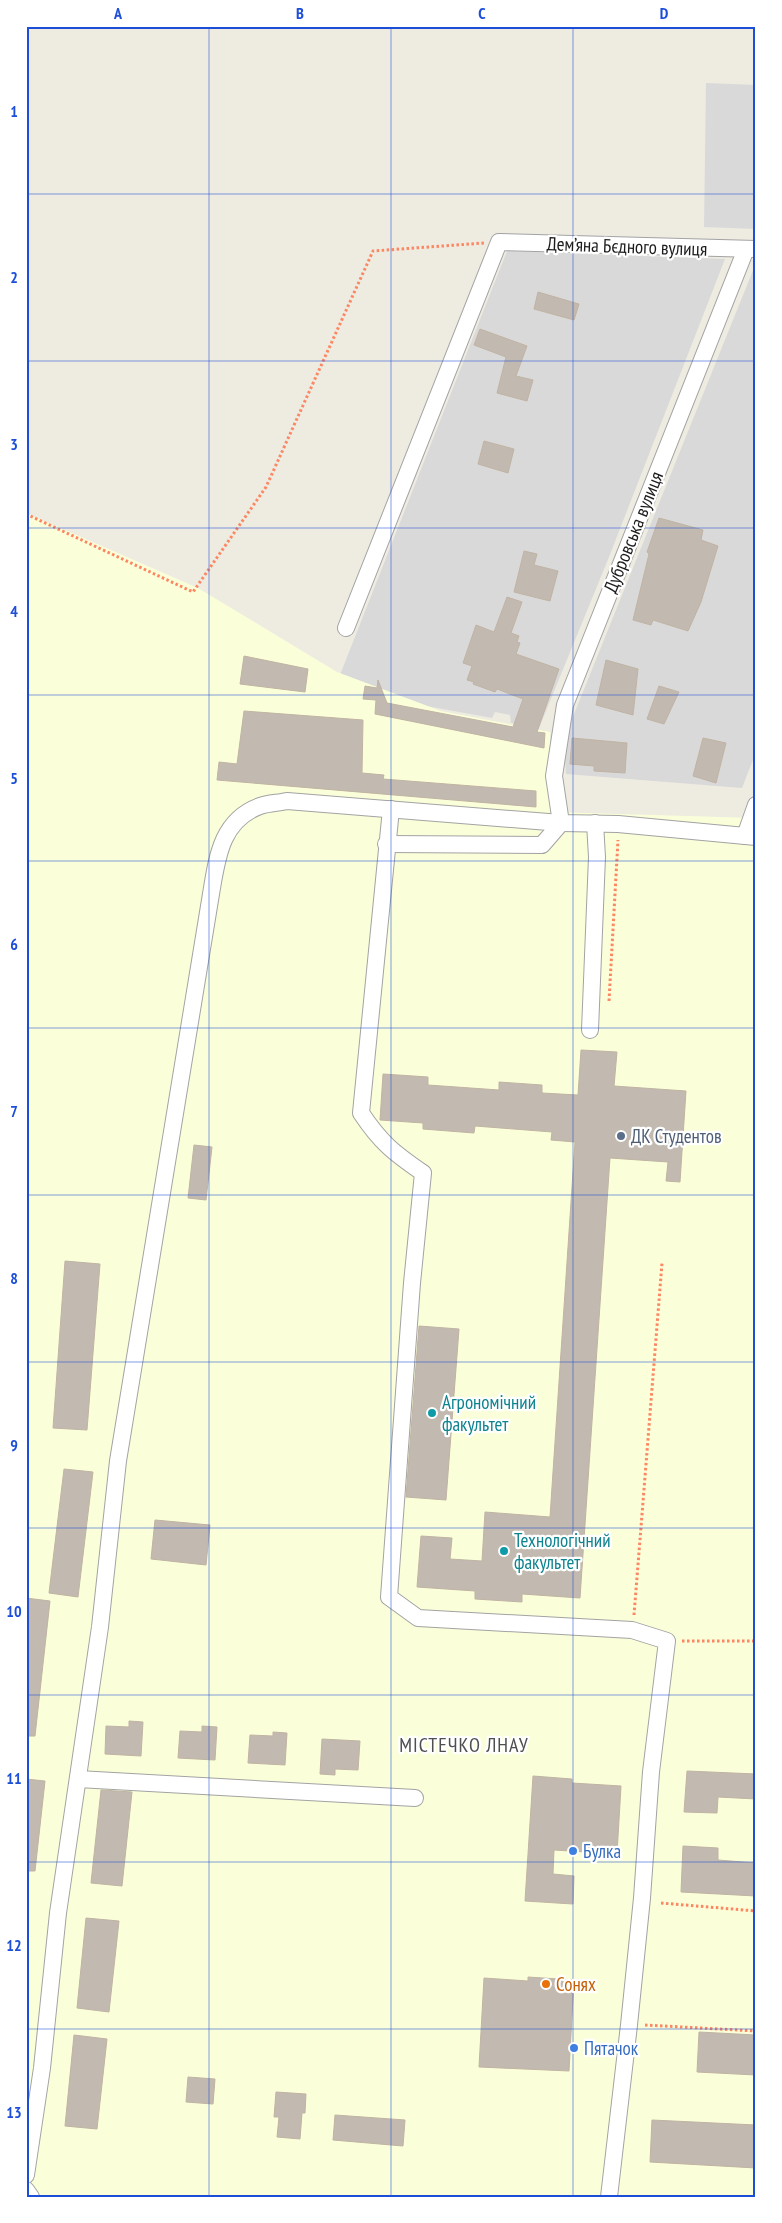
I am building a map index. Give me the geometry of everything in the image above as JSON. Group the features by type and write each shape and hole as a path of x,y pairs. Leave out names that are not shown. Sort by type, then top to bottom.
{"street":[{"name":"Дем’яна Бєдного вулиця","path":"499,242 751,249"},
{"path":"346,628 499,242"},
{"name":"Дубровська вулиця","path":"561,823 554,776 565,705 751,249"},
{"path":"26,2175 42,2068 58,1913 100,1627 118,1461 219,851 234,820 260,806 287,801 561,823 618,824 750,836 756,806"},
{"path":"391,809 386,844 361,1113 374,1133 391,1152 423,1174 412,1283 389,1598 418,1618 632,1630 667,1641 652,1772 629,2025 609,2197"},
{"path":"386,844 542,845 561,823"},
{"path":"590,1030 597,856 595,823"},
{"path":"78,1779 415,1798"},
{"path":"26,2190 31,2197"}],"path":[{"path":"26,514 193,592 266,487 373,251 499,242"},
{"path":"608,1008 618,824"},
{"path":"632,1630 662,1263"},
{"path":"667,1641 756,1641"},
{"path":"661,1903 756,1911"},
{"path":"629,2025 756,2031"}],"shaded area":[{"path":"706,83 756,85 756,229 704,227"},
{"path":"507,251 725,259 609,557 539,728 511,723 510,715 495,712 492,718 388,699 338,680"},
{"path":"756,263 756,752 742,788 566,774 565,758 570,724"},
{"path":"26,513 198,588 337,672 441,711 550,732 550,812 756,818 756,2197 26,2197"}],"building":[{"path":"538,292 579,304 574,320 534,309"},
{"path":"480,329 527,346 516,376 533,380 527,401 497,393 506,357 474,345"},
{"path":"484,441 514,449 508,473 478,464"},
{"path":"659,518 703,530 701,540 718,546 701,602 688,631 653,620 651,625 633,620 649,554 647,552"},
{"path":"524,551 537,554 534,565 558,571 550,601 514,592"},
{"path":"507,597 522,602 511,633 519,636 517,642 520,643 516,654 559,669 537,732 545,733 544,748 375,714 376,700 363,699 365,686 377,688 378,680 387,703 513,727 523,699 497,689 495,692 473,684 474,682 467,680 472,666 463,663 476,625 494,632"},
{"path":"244,656 308,669 305,692 240,684"},
{"path":"606,660 638,669 633,715 596,705"},
{"path":"659,686 679,692 664,724 647,719"},
{"path":"244,711 363,720 362,773 384,775 383,779 536,791 536,807 217,780 219,762 237,764"},
{"path":"572,738 627,743 625,773 594,771 594,766 570,764"},
{"path":"703,738 726,743 716,783 693,776"},
{"path":"581,1050 617,1052 614,1086 686,1091 680,1182 666,1181 668,1162 610,1158 580,1598 522,1594 522,1602 475,1599 475,1591 417,1587 421,1536 452,1538 450,1559 482,1561 485,1512 550,1517 575,1142 551,1140 552,1132 475,1126 474,1133 423,1129 423,1123 380,1120 383,1074 428,1077 428,1085 499,1090 499,1082 542,1085 542,1093 578,1095"},
{"path":"194,1145 212,1147 206,1200 188,1198"},
{"path":"65,1261 100,1264 87,1430 53,1428"},
{"name":"Агрономічний факультет","path":"419,1326 459,1329 446,1500 406,1497"},
{"path":"64,1469 93,1472 78,1597 49,1593"},
{"path":"155,1520 210,1525 206,1565 151,1559"},
{"path":"26,1598 50,1601 35,1736 26,1736"},
{"path":"129,1721 143,1722 141,1756 105,1754 106,1726 129,1727"},
{"path":"202,1726 217,1727 215,1760 178,1758 180,1731 202,1732"},
{"path":"273,1732 287,1733 285,1765 248,1763 250,1735 273,1736"},
{"path":"322,1739 360,1741 358,1770 335,1769 335,1775 320,1774"},
{"path":"687,1771 756,1774 756,1799 718,1797 717,1813 684,1812"},
{"path":"533,1776 572,1779 572,1783 621,1786 617,1854 554,1850 553,1874 574,1876 573,1904 525,1901"},
{"path":"26,1779 45,1781 35,1871 26,1871"},
{"path":"101,1790 132,1792 122,1886 91,1883"},
{"path":"683,1846 718,1848 718,1860 756,1863 756,1896 681,1892"},
{"path":"86,1918 119,1921 109,2012 77,2008"},
{"path":"528,1977 574,1980 569,2071 479,2067 484,1978 528,1981"},
{"path":"699,2032 756,2035 756,2075 697,2072"},
{"path":"74,2035 107,2039 97,2129 65,2126"},
{"path":"188,2077 215,2079 213,2104 186,2102"},
{"path":"276,2092 306,2094 305,2113 302,2113 300,2139 277,2137 279,2117 274,2117"},
{"path":"335,2115 405,2120 403,2146 333,2140"},
{"path":"652,2120 756,2125 756,2168 650,2162"}],"place":[{"name":"ДК Студентов","path":"621,1136"},
{"name":"Агрономічний факультет","path":"432,1413"},
{"name":"Технологічний факультет","path":"504,1551"},
{"name":"Булка","path":"573,1851"},
{"name":"Сонях","path":"546,1984"},
{"name":"Пятачок","path":"574,2048"}],"district":[{"name":"МІСТЕЧКО ЛНАУ","path":"464,1745"}]}
